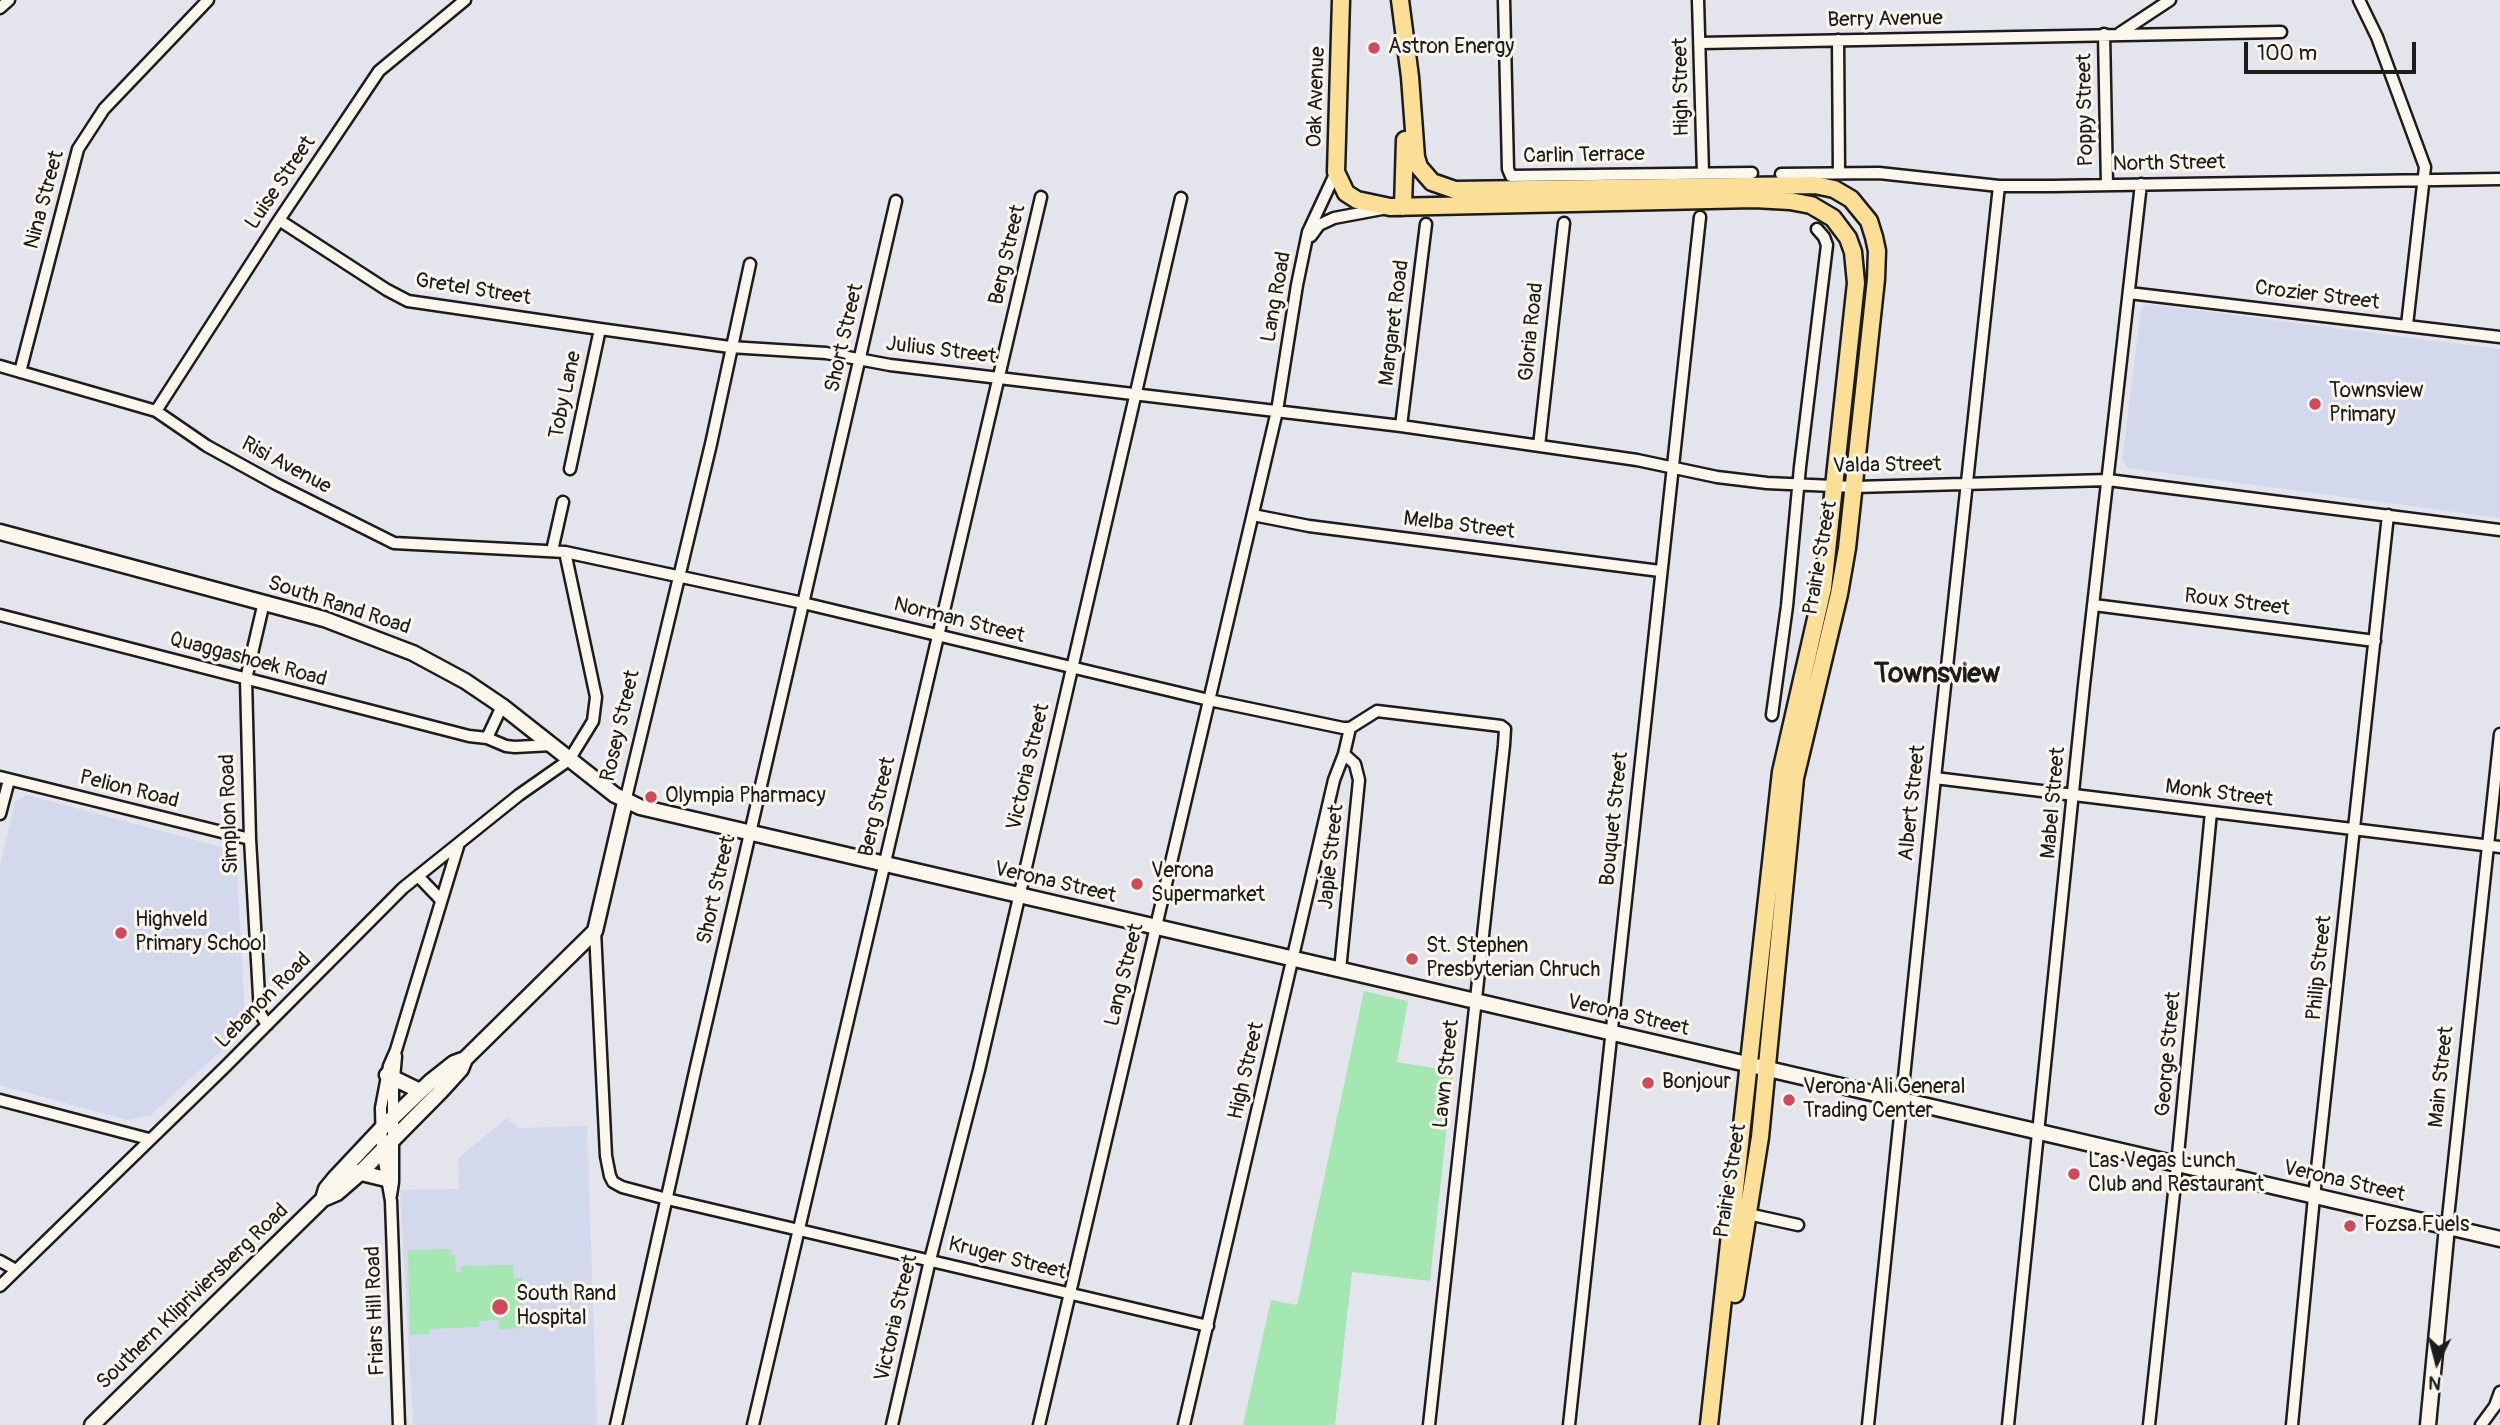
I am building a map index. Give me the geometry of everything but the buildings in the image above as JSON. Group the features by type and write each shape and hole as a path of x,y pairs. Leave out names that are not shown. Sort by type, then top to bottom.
{"main road":[{"name":"Oak Avenue","path":"1341,0 1336,172 1346,193"},
{"path":"1396,207 1406,132 1412,111 1406,34 1400,0"},
{"name":"Prairie Street","path":"1412,111 1413,141 1419,167 1432,182 1455,190 1815,185 1851,198 1869,221 1877,251 1855,487 1839,594 1795,778 1767,1070 1719,1425"},
{"name":"Prairie Street","path":"1346,193 1371,205 1396,207 1755,199 1790,201 1811,205 1833,218 1848,238 1853,252 1856,283 1823,588 1781,772 1751,1066 1709,1425"},
{"name":"South Rand Road","path":"0,532 264,602 365,633 413,653 465,681 502,706 625,802"},
{"name":"Verona Street","path":"625,802 1156,928 2500,1239"},
{"name":"Rosey Street","path":"595,931 625,802"},
{"name":"Southern Klipriviersberg Road","path":"92,1425 323,1199 337,1193 360,1172 456,1074 465,1059 595,931"},
{"name":"Southern Klipriviersberg Road","path":"323,1199 326,1189 381,1129 420,1091 454,1063 465,1059"},
{"path":"390,1077 420,1091"},
{"path":"343,1170 386,1179"},
{"name":"Main Street","path":"2428,1425 2447,1227"}],"street":[{"path":"0,8 9,0"},
{"name":"Nina Street","path":"20,372 78,149 104,109 208,0"},
{"name":"Luise Street","path":"156,411 279,220 380,71 465,0"},
{"name":"Carlin Terrace","path":"1504,0 1510,175 1752,173"},
{"name":"High Street","path":"1698,0 1703,173"},
{"name":"Poppy Street","path":"2119,34 2170,0"},
{"path":"2359,0 2368,15 2425,167 2407,325"},
{"name":"Berry Avenue","path":"1700,43 2281,32"},
{"name":"Poppy Street","path":"2104,34 2107,185"},
{"path":"1781,174 1839,173 1838,40"},
{"path":"1306,241 1336,172"},
{"name":"North Street","path":"1839,173 1879,173 1999,186 2500,179"},
{"name":"Mabel Street","path":"2008,1425 2084,685 2141,184"},
{"name":"Albert Street","path":"1868,1425 1999,186"},
{"name":"Berg Street","path":"753,1425 1041,197"},
{"name":"Victoria Street","path":"892,1425 930,1259 979,1070 1181,198"},
{"name":"Short Street","path":"616,1425 897,201"},
{"name":"Lang Road","path":"1277,411 1306,241 1319,225 1334,218 1396,207"},
{"name":"Bouquet Street","path":"1569,1425 1700,216"},
{"name":"Gretel Street","path":"279,220 408,301 600,329"},
{"name":"Gloria Road","path":"1539,446 1564,223"},
{"name":"Margaret Road","path":"1401,426 1426,224"},
{"path":"1772,715 1787,606 1826,245 1824,237 1817,229"},
{"name":"Rosey Street","path":"625,802 711,444 750,264"},
{"name":"Crozier Street","path":"2129,293 2500,337"},
{"name":"Julius Street","path":"600,329 730,347 806,351 890,365 1277,411"},
{"name":"Toby Lane","path":"570,469 600,329"},
{"name":"Risi Avenue","path":"0,366 156,411 206,446 394,543 565,552"},
{"name":"Valda Street","path":"1277,411 1637,460 1717,477 1799,485 1855,487 2108,480 2500,530"},
{"name":"Lang Street","path":"1039,1425 1277,411"},
{"path":"552,551 563,502"},
{"name":"Melba Street","path":"1253,515 1309,526 1660,571"},
{"name":"Philip Street","path":"2292,1425 2388,515"},
{"path":"565,552 596,697 593,721 569,760"},
{"name":"Norman Street","path":"565,552 803,603 1209,700 1346,728"},
{"name":"Simplon Road","path":"264,602 246,679 250,839 260,1013 267,1025"},
{"name":"Roux Street","path":"2094,605 2375,641"},
{"name":"Quaggashoek Road","path":"0,615 446,731 486,738 506,746 552,745"},
{"path":"486,738 502,706"},
{"name":"Lawn Street","path":"1346,728 1377,710 1498,724 1504,727 1429,1425"},
{"name":"High Street","path":"1184,1425 1334,779 1344,754 1346,728"},
{"name":"Main Street","path":"2447,1227 2500,734"},
{"name":"Japie Street","path":"1340,970 1359,779 1355,764 1344,754"},
{"name":"Lebanon Road","path":"0,1286 418,876 519,795 569,760"},
{"path":"0,814 4,778"},
{"name":"Pelion Road","path":"4,778 250,839"},
{"name":"Monk Street","path":"1935,778 2500,847"},
{"name":"George Street","path":"2148,1425 2177,1165 2211,812"},
{"name":"Friars Hill Road","path":"399,1425 390,1195 382,1150 381,1108 440,899 459,842"},
{"path":"418,876 440,899"},
{"name":"Rosey Street","path":"595,931 607,1168 613,1182 633,1189"},
{"name":"Friars Hill Road","path":"390,1077 393,1119 393,1182 390,1195"},
{"path":"0,1100 149,1139"},
{"name":"Kruger Street","path":"633,1189 1208,1326"},
{"path":"1748,1214 1798,1225"},
{"path":"0,1261 16,1270"},
{"path":"2482,1425 2495,1406 2500,1392"}],"shaded area":[{"name":"Townsview Primary","path":"2147,304 2500,349 2500,518 2128,468 2122,460 2141,309"},
{"name":"Highveld Primary School","path":"27,795 236,851 245,1019 237,1036 151,1115 127,1120 0,1085 0,865 15,802"},
{"name":"South Rand Hospital","path":"507,1118 518,1128 587,1126 597,1425 413,1425 400,1190 459,1189 458,1158"}],"green space":[{"path":"1364,991 1408,1001 1397,1062 1453,1071 1430,1281 1352,1272 1335,1425 1243,1425 1271,1300 1297,1305"},
{"path":"451,1249 451,1255 455,1255 456,1272 461,1272 461,1266 513,1265 514,1278 522,1278 523,1328 499,1329 499,1320 480,1321 479,1327 430,1329 429,1334 410,1335 408,1250"}],"place":[{"name":"Astron Energy","path":"1374,48"},
{"name":"Townsview Primary","path":"2315,404"},
{"name":"Olympia Pharmacy","path":"651,797"},
{"name":"Verona Supermarket","path":"1137,884"},
{"name":"Highveld Primary School","path":"121,933"},
{"name":"St. Stephen Presbyterian Chruch","path":"1412,959"},
{"name":"Bonjour","path":"1648,1083"},
{"name":"Verona Ali General Trading Center","path":"1789,1100"},
{"name":"Las Vegas Lunch Club and Restaurant","path":"2074,1174"},
{"name":"Fozsa Fuels","path":"2350,1226"},
{"name":"South Rand Hospital","path":"500,1307"}],"district":[{"name":"Townsview","path":"1937,675"}]}
